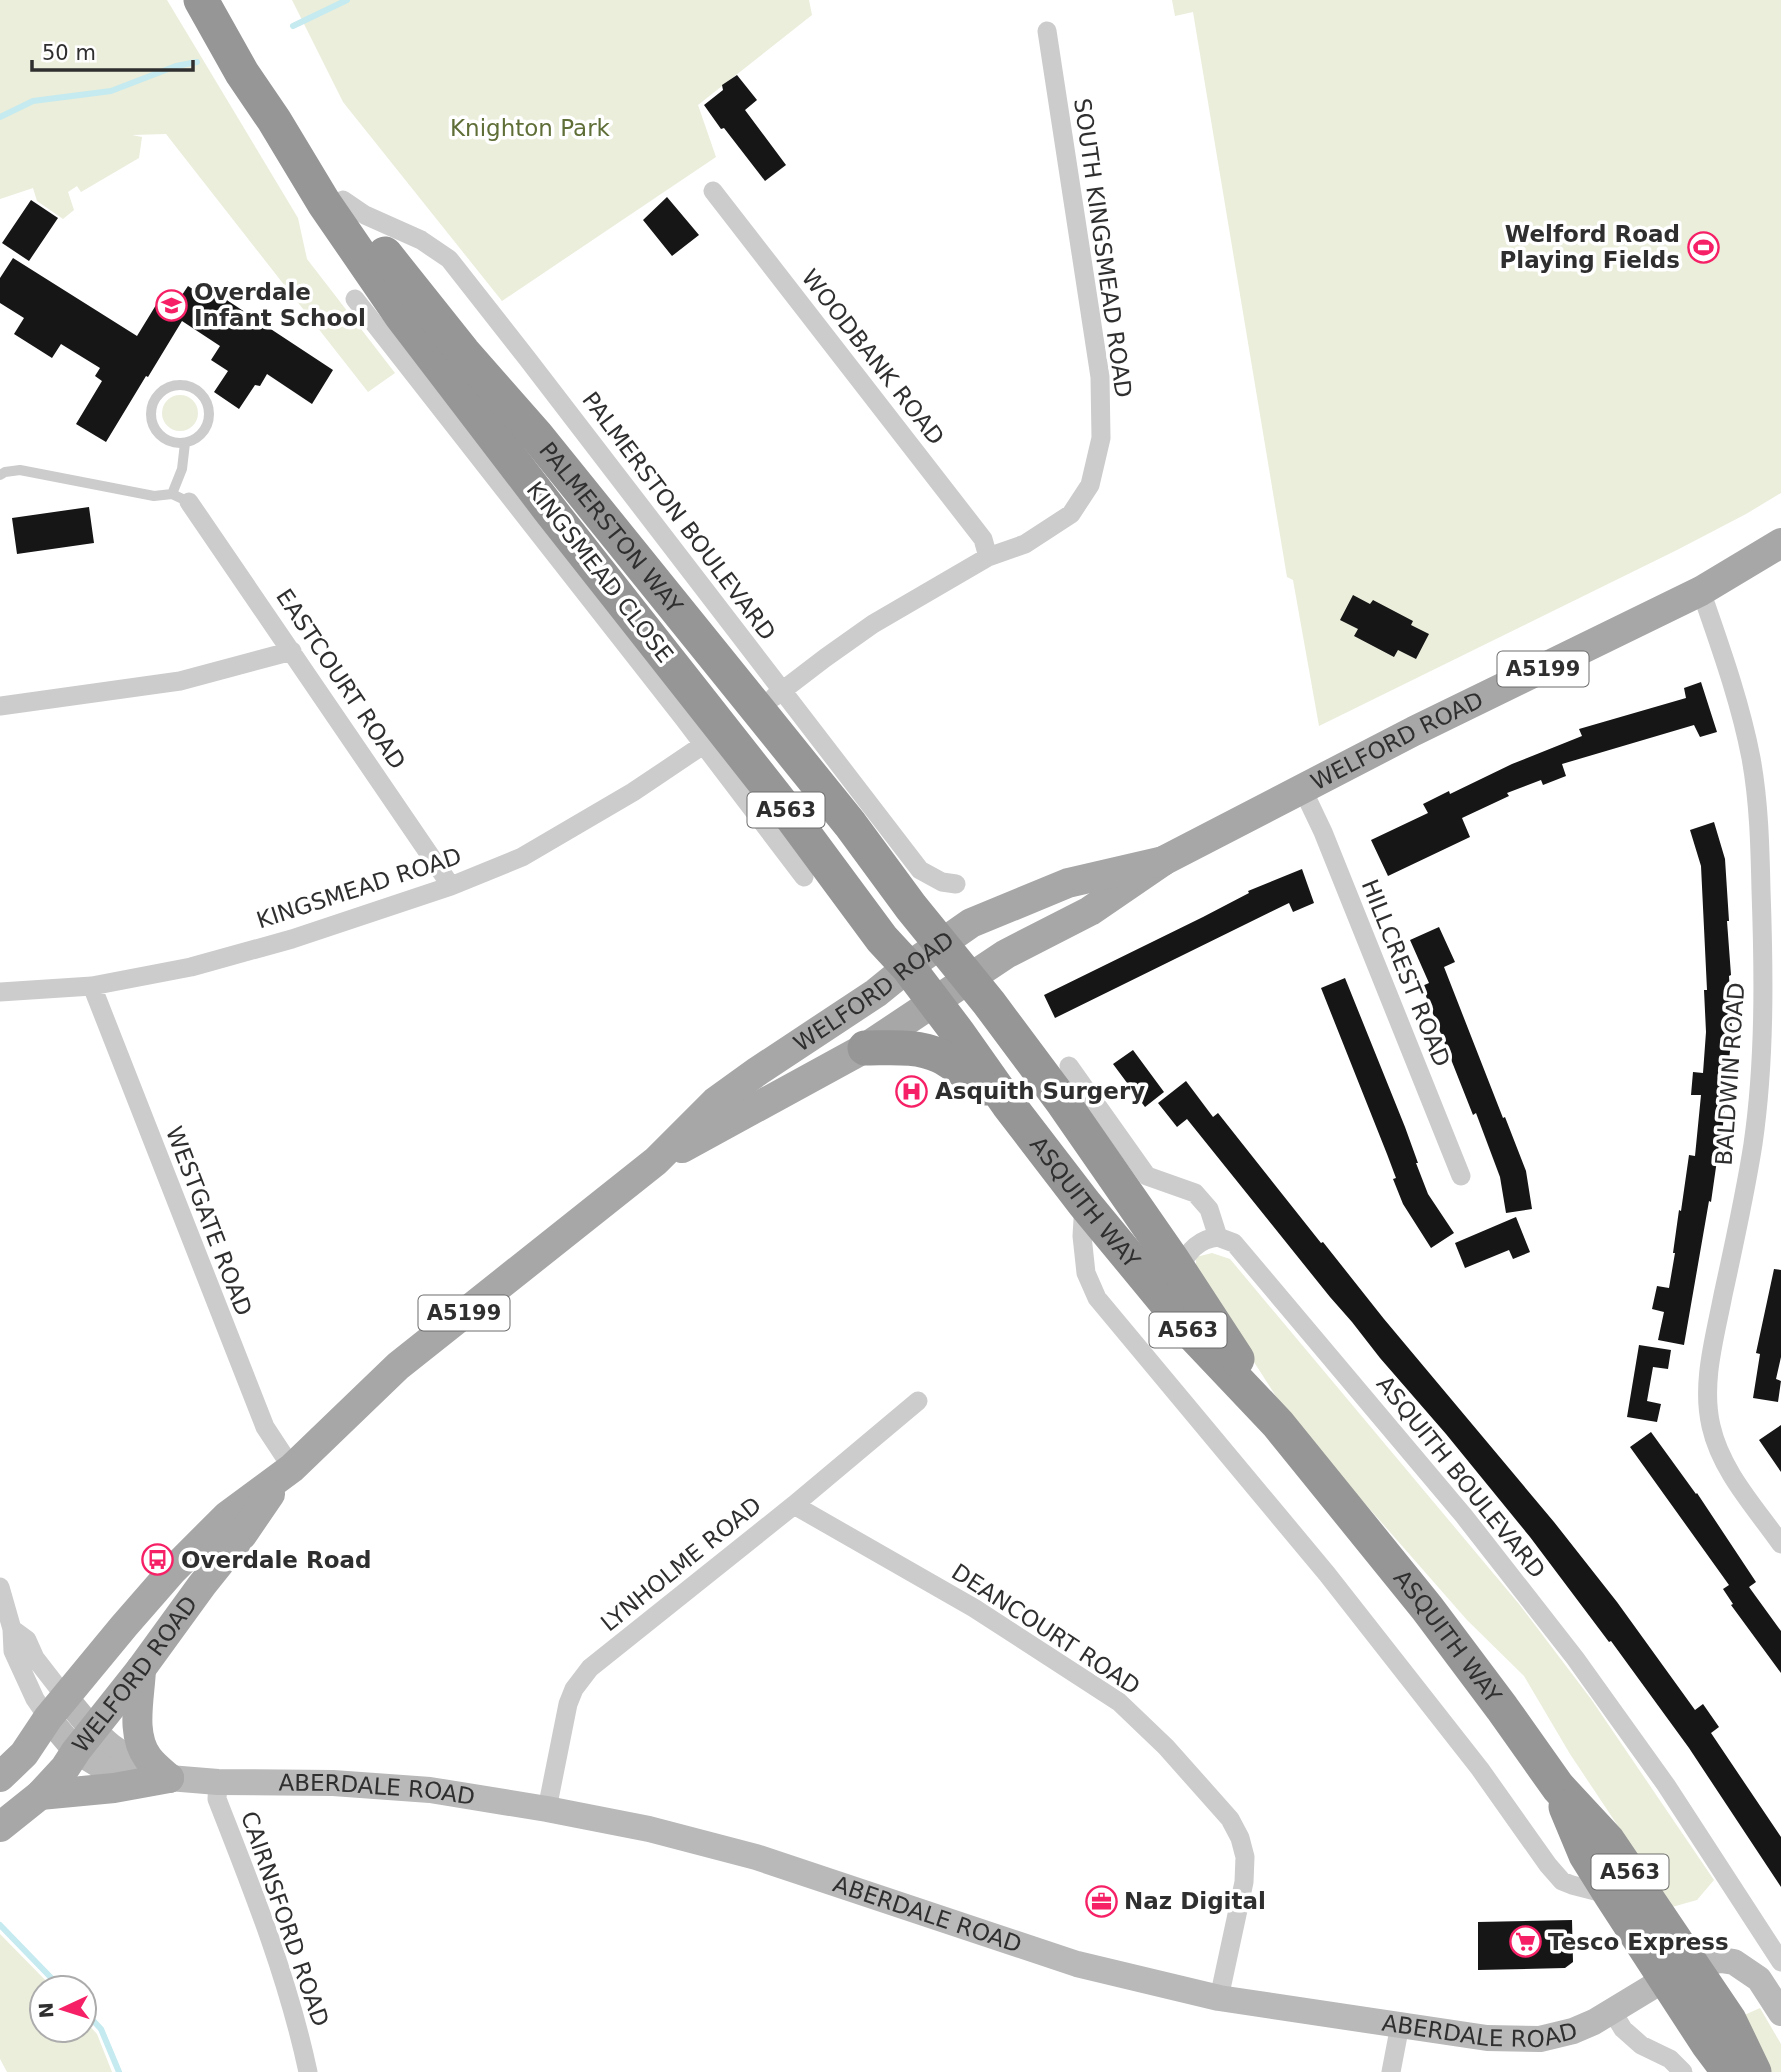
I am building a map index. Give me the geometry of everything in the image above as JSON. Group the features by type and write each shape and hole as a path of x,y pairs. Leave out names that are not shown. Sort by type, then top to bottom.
{"highway":[{"name":"PALMERSTON WAY","path":"201,0 230,52 324,203 401,315 542,500 791,816 882,939 908,967"},
{"name":"PALMERSTON WAY","path":"274,120 343,200 463,352 770,701 850,824 941,944"},
{"path":"770,701 750,722 749,732 791,816"},
{"name":"ASQUITH WAY","path":"941,944 1062,1101 1179,1269 1278,1424"},
{"name":"ASQUITH WAY","path":"908,967 1084,1203 1188,1329 1278,1424 1427,1608 1558,1787 1608,1841 1678,1972 1708,2044 1730,2072"},
{"name":"A563","path":"865,1048 906,1048 934,1054 944,1058 1008,1104"},
{"name":"ASQUITH WAY","path":"1558,1787 1586,1855 1611,1895 1678,1972 1730,2020 1754,2072"}],"main road":[{"name":"WELFORD ROAD","path":"656,1161 865,1048 1006,954 1090,911 1163,861 1414,732 1701,591 1781,543"},
{"name":"WELFORD ROAD","path":"0,1777 24,1754 116,1635 172,1571 227,1516 287,1472 398,1366 656,1161 715,1102 876,993 971,923 1068,883 1163,861"},
{"name":"WELFORD ROAD","path":"0,1827 40,1795 65,1768 287,1472"},
{"path":"40,1795 114,1788 158,1776 141,1746 138,1726 141,1669"}],"street":[{"name":"SOUTH KINGSMEAD ROAD","path":"770,701 873,624 988,557 1025,544 1071,514 1090,485 1101,438 1100,377 1047,31"},
{"name":"WOODBANK ROAD","path":"713,191 982,539 988,557"},
{"name":"PALMERSTON BOULEVARD","path":"343,200 365,215 421,240 449,259 770,701 920,870 942,882 956,884"},
{"name":"KINGSMEAD CLOSE","path":"355,299 804,877"},
{"name":"EASTCOURT ROAD","path":"181,498 292,651 451,886"},
{"name":"BALDWIN ROAD","path":"1701,591 1735,691 1751,760 1759,822 1763,939 1757,1118 1712,1352 1707,1391 1711,1426 1724,1462 1781,1544"},
{"path":"0,706 180,681 292,651"},
{"name":"KINGSMEAD ROAD","path":"0,992 92,986 191,967 292,939 451,886 522,857 633,792 703,746"},
{"name":"HILLCREST ROAD","path":"1303,790 1328,845 1461,1176"},
{"name":"WESTGATE ROAD","path":"92,986 265,1427 287,1472"},
{"path":"1069,1066 1147,1176 1195,1194 1209,1209 1218,1237 1209,1238 1196,1245 1179,1269"},
{"path":"1084,1203 1082,1236 1086,1273 1097,1298 1327,1574 1480,1769 1548,1865 1562,1881 1611,1895"},
{"name":"ASQUITH BOULEVARD","path":"1218,1237 1234,1243 1464,1516 1575,1658 1666,1784 1781,1962"},
{"name":"LYNHOLME ROAD","path":"547,1809 568,1704 581,1678 590,1668 794,1505 918,1401"},
{"name":"DEANCOURT ROAD","path":"794,1505 974,1608 1119,1702 1166,1747 1230,1819 1240,1838 1245,1857 1244,1882 1219,1998"},
{"path":"0,1587 12,1629 13,1651 18,1664 35,1699 57,1708"},
{"path":"12,1629 27,1640 57,1708"},
{"name":"ABERDALE ROAD","path":"57,1708 109,1771 132,1778 158,1776 218,1782 378,1785 443,1792 649,1829 756,1857 1077,1964 1219,1998 1487,2038 1540,2039 1573,2031 1594,2022 1678,1972"},
{"name":"CAIRNSFORD ROAD","path":"218,1782 217,1799 277,1959 308,2072"},
{"path":"1678,1972 1721,1959 1734,1962 1759,1979 1781,2013"},
{"path":"1612,2011 1623,2029 1641,2045 1670,2059 1684,2072"},
{"path":"1391,2072 1400,2025"}],"lane":[{"path":"180,385 198,391 208,407 209,416 202,434 185,443 166,440 158,434 153,425 152,406 156,397 171,386 180,385"},
{"path":"0,475 20,470 154,496 181,498 185,443"}],"green space":[{"path":"0,0 167,0 298,218 307,259 395,373 368,392 166,134 132,135 142,137 139,158 81,192 77,186 68,192 74,210 63,219 37,201 33,188 0,199"},
{"name":"Knighton Park","path":"292,0 809,0 812,15 698,105 716,157 502,301 343,102"},
{"path":"1172,0 1781,0 1781,493 1677,550 1319,726 1293,580 1287,577 1193,12 1175,16"},
{"path":"180,395 193,400 198,413 193,426 180,431 167,426 162,413 167,400"},
{"path":"1212,1253 1230,1259 1519,1604 1591,1699 1714,1880 1697,1900 1672,1907 1570,1754 1524,1676 1467,1620 1290,1418 1196,1272 1196,1257"},
{"path":"0,1934 39,1974 28,1974 28,2044 98,2044 98,2037 112,2072 7,2072 0,2059"},
{"path":"1760,2008 1781,2044 1781,2072 1771,2072 1740,2017"}],"building":[{"path":"737,75 757,100 745,110 786,165 765,181 704,105 723,90 722,85"},
{"path":"667,197 699,235 672,256 643,220"},
{"path":"31,200 58,218 29,261 2,243"},
{"path":"13,258 137,336 156,305 170,313 188,286 205,297 210,289 333,370 312,404 267,374 260,386 255,385 239,409 214,392 228,371 211,360 220,346 182,321 106,442 76,424 102,381 95,376 100,368 61,344 52,358 14,334 24,318 0,303 0,278"},
{"path":"89,507 94,543 17,554 12,518"},
{"path":"1353,595 1370,604 1373,600 1413,621 1411,625 1429,634 1416,659 1398,650 1394,657 1354,636 1358,629 1340,620"},
{"path":"1701,682 1717,732 1700,737 1694,725 1562,764 1566,776 1543,785 1541,780 1507,793 1509,796 1462,818 1470,837 1388,876 1371,840 1428,813 1423,804 1582,736 1579,729 1686,698 1684,688"},
{"path":"1714,822 1725,859 1732,1030 1721,1146 1684,1345 1658,1340 1664,1312 1652,1309 1657,1286 1669,1288 1689,1155 1695,1156 1701,1095 1691,1095 1693,1072 1703,1073 1706,1032 1704,990 1707,990 1701,866 1690,830"},
{"path":"1302,869 1314,903 1293,912 1289,903 1055,1018 1044,995 1203,917 1249,893 1248,891"},
{"path":"1439,927 1455,962 1444,967 1526,1171 1532,1209 1506,1213 1500,1177 1422,986 1429,983 1410,940"},
{"path":"1345,978 1405,1127 1428,1194 1454,1233 1431,1248 1403,1204 1387,1154 1321,988"},
{"path":"1133,1050 1164,1092 1145,1107 1113,1064"},
{"path":"1186,1081 1213,1117 1218,1113 1321,1243 1323,1242 1554,1522 1617,1602 1695,1710 1703,1704 1719,1727 1711,1733 1781,1837 1781,1887 1689,1748 1611,1641 1609,1642 1530,1537 1380,1358 1187,1119 1177,1127 1158,1103"},
{"path":"1516,1217 1530,1252 1513,1259 1509,1250 1465,1268 1455,1243"},
{"path":"1774,1269 1781,1270 1781,1357 1776,1379 1781,1381 1778,1402 1753,1398 1760,1354 1756,1353"},
{"path":"1639,1345 1671,1350 1668,1369 1653,1367 1647,1401 1661,1404 1657,1422 1627,1417"},
{"path":"1781,1425 1781,1472 1759,1440"},
{"path":"1651,1432 1697,1493 1756,1582 1749,1587 1781,1631 1781,1673 1731,1605 1733,1604 1723,1589 1729,1585 1630,1447"},
{"name":"Tesco Express","path":"1572,1920 1573,1962 1565,1968 1478,1970 1478,1922"}],"waterway":[{"path":"293,26 347,0"},
{"path":"0,117 33,101 111,91 176,66 197,62"},
{"path":"0,1925 47,1974"},
{"path":"98,2026 119,2072"}],"place":[{"name":"Welford Road Playing Fields","path":"1703,247"},
{"name":"Overdale Infant School","path":"171,305"},
{"name":"Asquith Surgery","path":"912,1091"},
{"name":"Overdale Road","path":"158,1560"},
{"name":"Naz Digital","path":"1101,1901"},
{"name":"Tesco Express","path":"1525,1942"}]}
